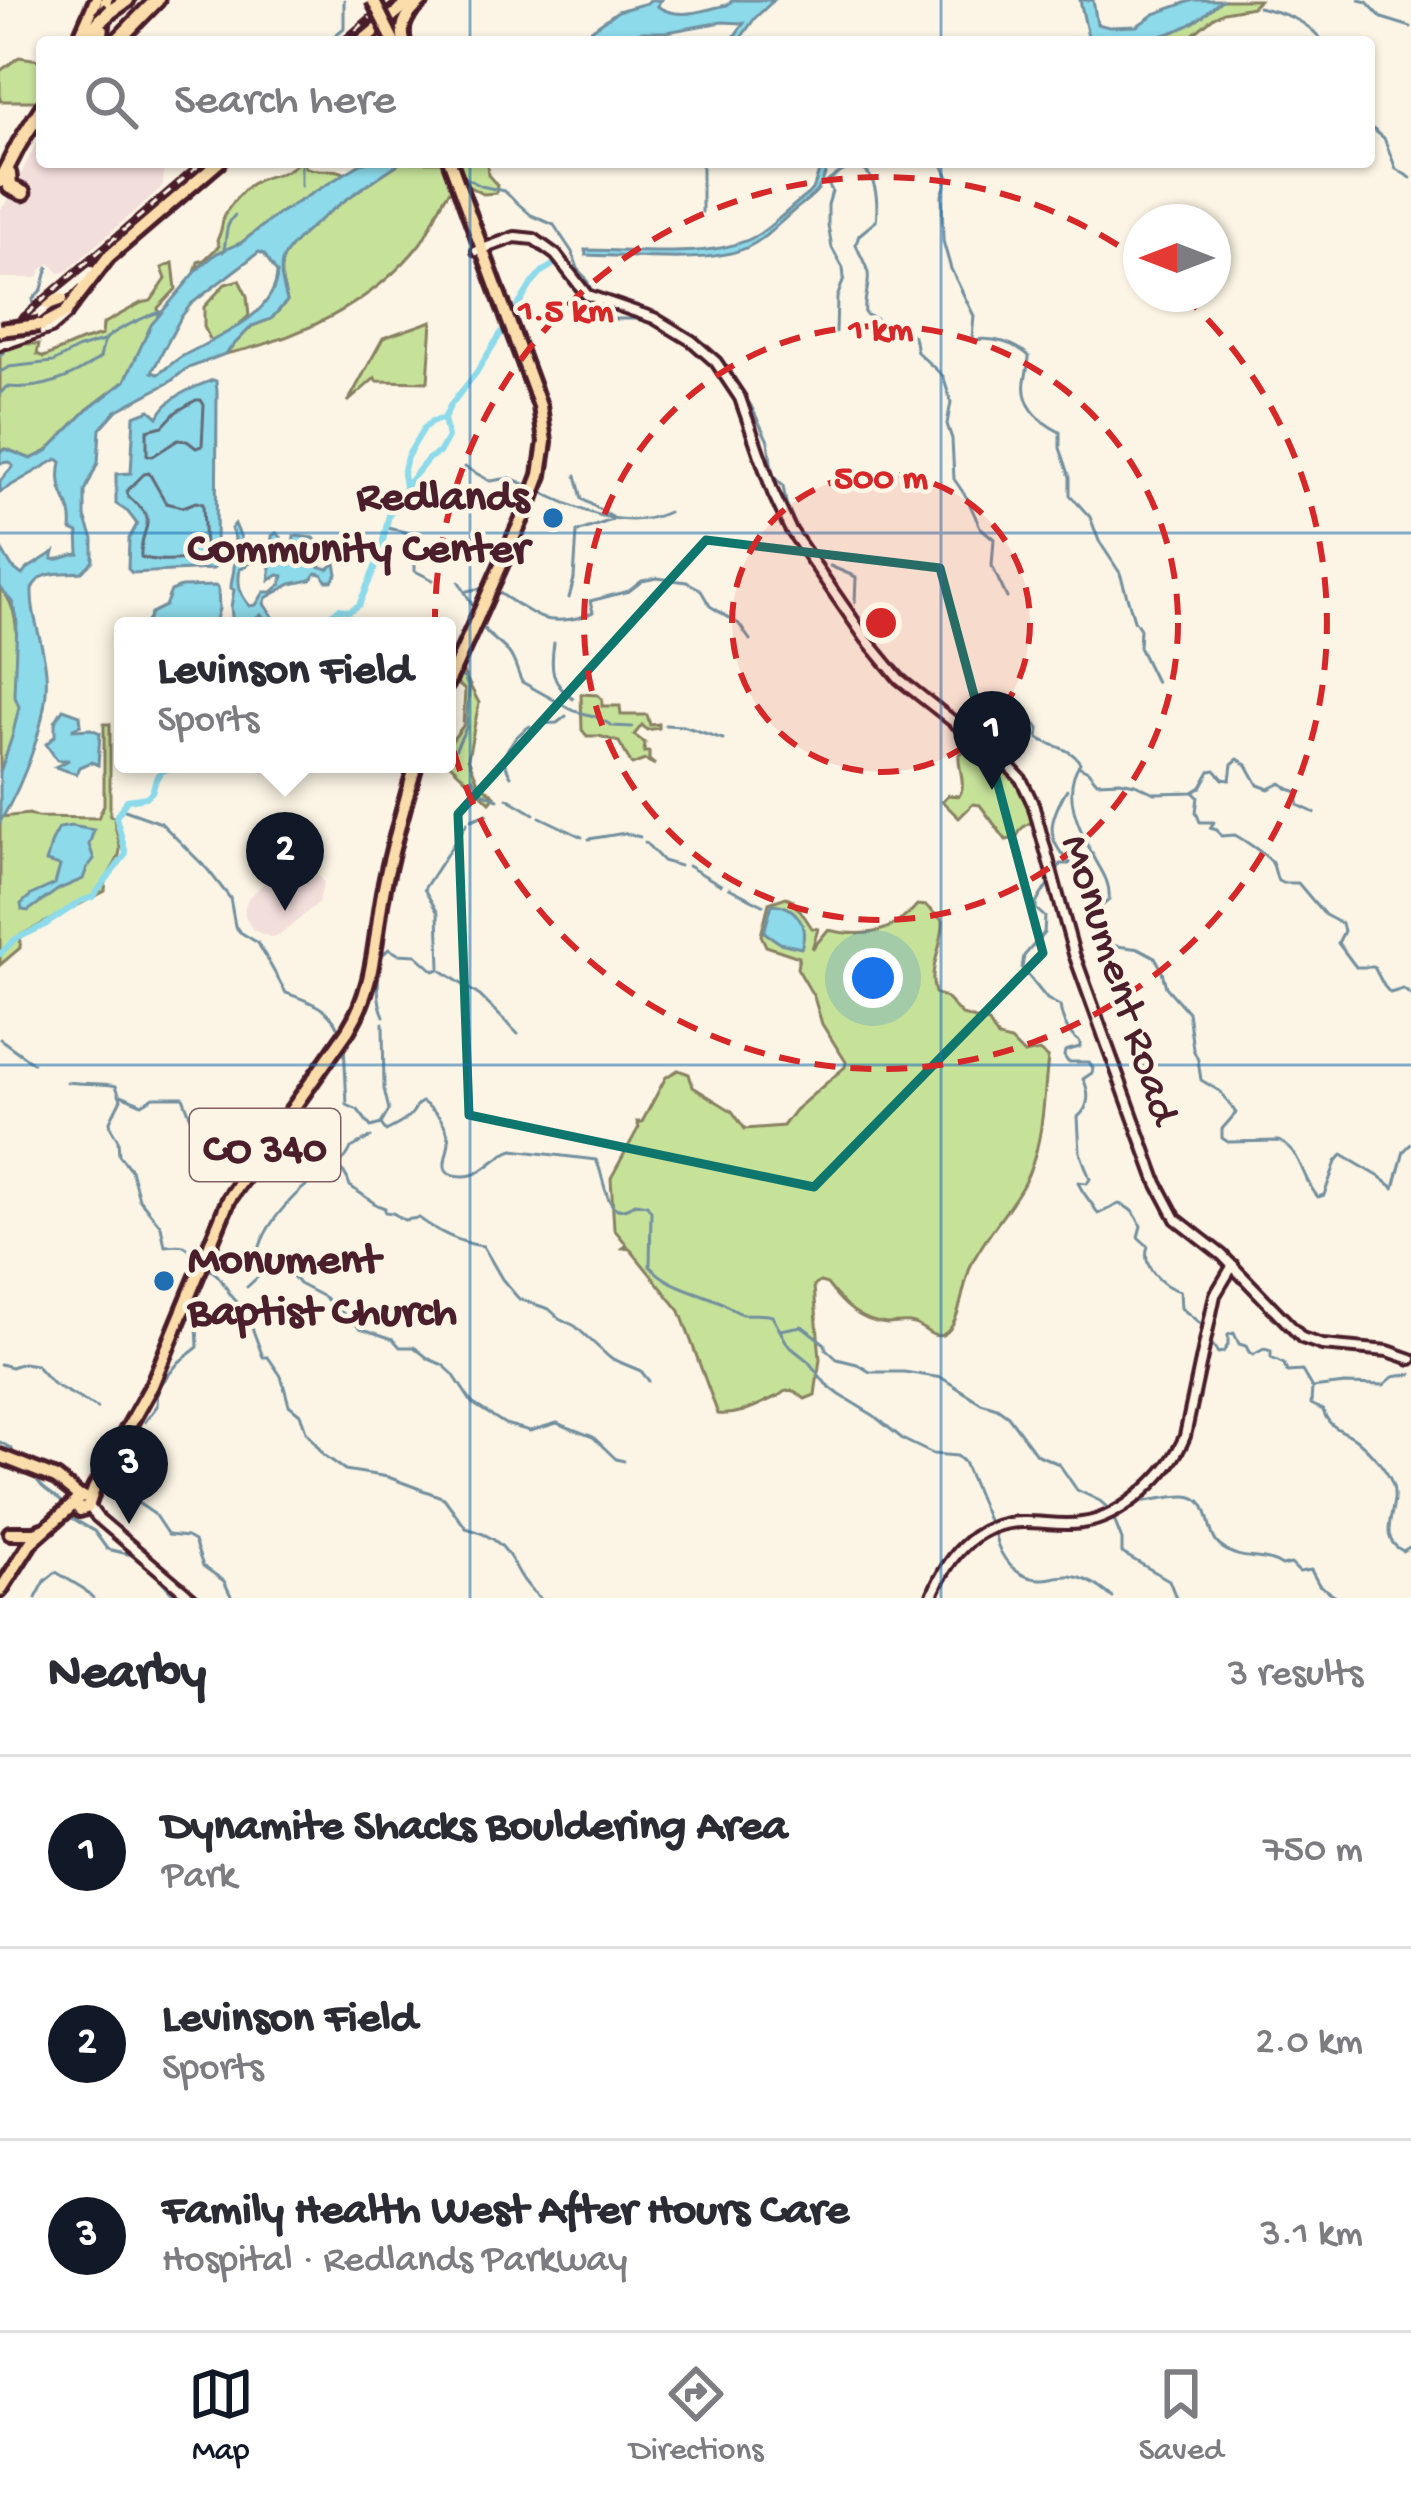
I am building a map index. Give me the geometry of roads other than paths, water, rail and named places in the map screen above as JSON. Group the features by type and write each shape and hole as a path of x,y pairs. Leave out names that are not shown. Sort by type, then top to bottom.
{"highway":[{"path":"84,36 106,10 127,0"},
{"path":"122,36 155,3"},
{"path":"2,181 36,117"},
{"path":"2,181 36,129"},
{"path":"2,181 23,193"}],"main road":[{"path":"81,36 96,0"},
{"path":"375,0 394,36"},
{"path":"396,36 417,0"},
{"path":"372,36 417,0"},
{"path":"0,331 38,326 131,234 209,168"},
{"path":"448,168 535,389 545,428 531,499 467,641 466,670 460,666 456,671"},
{"path":"456,187 484,242 496,244"},
{"path":"474,227 480,250"},
{"name":"Monument Road","path":"480,250 519,236 541,242 594,299 654,318 722,368 740,398 785,520 877,655 922,700 1003,760 1021,779 1034,804 1074,954 1161,1192 1176,1219 1233,1265 1302,1338 1411,1359"},
{"path":"487,269 499,273 496,281 536,410 543,455"},
{"path":"0,346 57,325 92,272"},
{"path":"58,308 92,272"},
{"path":"0,346 79,294"},
{"path":"535,389 536,410"},
{"name":"CO 340","path":"83,1502 152,1385 229,1198 370,999 386,879 414,773"},
{"path":"931,1598 955,1553 984,1531 1018,1521 1066,1524 1098,1519 1122,1507 1164,1471 1185,1436 1215,1295 1233,1265"},
{"path":"0,1456 56,1478 192,1598"},
{"path":"10,1533 34,1533 83,1502"},
{"path":"0,1591 26,1548 83,1502"}],"water":[{"path":"661,0 657,6 682,14 733,0 774,0 742,36 734,36 744,23 722,22 628,36 582,36 618,11"},
{"path":"1080,0 1093,0 1097,24 1109,27 1137,26 1154,14 1193,0 1222,0 1200,19 1157,36 1088,36"},
{"path":"354,168 392,168 335,208 288,250 281,272 287,301 271,319 252,326 225,354 186,369 116,411 100,429 98,463 85,491 93,561 82,572 47,575 32,589 46,672 44,709 26,770 0,822 0,772 19,707 14,694 17,622 12,602 0,587 0,547 22,575 54,552 52,559 79,554 78,533 71,530 60,483 61,462 57,459 0,492 0,481 13,466 0,463 0,452 6,449 31,459 47,451 87,410 125,381 151,325 199,268 217,253 241,243 278,214","holes":["259,252 277,273 274,288 254,314 158,374 152,372 191,304"]},
{"path":"820,168 827,168 816,192 765,236 730,253 690,258 586,255 585,250 673,252 738,243 763,232 814,187"},
{"path":"213,380 217,391 216,565 213,569 132,573 128,569 129,539 137,524 116,504 116,474 131,473 134,416 150,410 158,417 174,399"},
{"path":"235,524 241,538 240,555 246,558 255,551 277,560 282,557 275,557 271,549 276,533 281,537 277,549 282,552 293,548 294,536 314,538 321,554 315,565 328,569 335,563 337,574 326,581 316,573 311,580 291,584 266,598 264,604 273,617 232,617 235,538 231,529","holes":["254,561 266,561 270,580 283,576 281,584 250,606 240,589 240,569"]},
{"path":"218,588 217,617 149,617 165,606 171,591"},
{"path":"63,709 80,715 81,725 73,730 100,733 98,765 91,762 76,774 55,767 69,760 57,760 46,744 55,736 55,722"},
{"path":"59,828 94,830 89,845 94,859 83,879 28,911 22,910 21,904 31,895 55,884 60,866 46,862"},
{"path":"772,904 794,912 802,924 801,948 780,943 764,932"}],"waterway":[{"path":"334,36 344,28 344,0"},
{"path":"1359,0 1382,18 1411,27"},
{"path":"1258,7 1294,18 1317,36"},
{"path":"1375,131 1384,138 1396,169 1411,178"},
{"path":"301,168 301,186"},
{"path":"702,168 702,212"},
{"path":"827,182 855,168 873,183 876,221 859,235 856,244 868,273 865,314 914,336 917,352 943,376 951,402 947,424 954,479 980,527 994,539 992,566 1007,598"},
{"path":"944,168 948,177 942,195 943,241 974,316 972,338 1003,342 1029,356 1028,403 1038,417 1060,432 1070,495 1090,517 1120,573 1140,629 1139,647 1156,682"},
{"path":"459,174 504,191 531,215 554,225 592,292"},
{"path":"828,184 832,191 828,225 844,278 837,298 836,332"},
{"path":"223,252 235,215"},
{"path":"439,453 448,437 444,419 450,406 531,285 558,262"},
{"path":"33,304 48,267"},
{"path":"594,302 609,319 641,319 674,335"},
{"path":"0,394 6,387 44,385 78,372 100,358 110,336 162,312"},
{"path":"0,372 53,362 103,341"},
{"path":"0,356 24,343"},
{"path":"727,367 768,441 773,476 783,486 801,537 812,550"},
{"path":"329,617 339,609 349,611 359,605 379,558 389,515 405,487 407,457 424,428 444,419"},
{"path":"406,486 436,454"},
{"path":"465,467 490,481 510,478 529,486"},
{"path":"576,475 582,499 612,517"},
{"path":"541,492 587,512 620,519 652,518 668,512"},
{"path":"569,598 577,532 612,520"},
{"path":"387,528 410,537"},
{"path":"814,555 823,564"},
{"path":"415,560 415,571 433,580"},
{"path":"830,566 856,577 855,603"},
{"path":"497,591 539,617 562,620 593,612 590,601 629,591 642,581 687,582 700,589 710,606 739,624 750,640"},
{"path":"459,582 475,609"},
{"path":"467,591 482,588"},
{"path":"855,611 881,650 924,694 962,723 980,728 983,724"},
{"path":"480,622 509,653 522,682 574,711 613,726 632,727"},
{"path":"554,643 554,675 573,699"},
{"path":"456,748 466,728 469,690 459,674"},
{"path":"986,721 1002,709 1027,715 1039,728 1038,738 1066,750 1080,763 1072,785 1074,809 1109,894 1109,900 1093,913 1089,928 1101,944 1140,949 1155,957 1166,987 1188,1012 1201,1080 1221,1092 1236,1113 1222,1129 1222,1138 1228,1142 1279,1141 1297,1159 1318,1197 1324,1195 1342,1155 1394,1188 1404,1151 1411,1144"},
{"path":"537,724 557,723 566,716"},
{"path":"665,725 723,739"},
{"path":"511,776 505,756 530,726"},
{"path":"1080,767 1097,782 1120,781 1154,793 1193,792 1210,771 1230,780 1232,764 1238,759 1258,785 1269,789 1281,783 1298,792 1298,805 1315,813"},
{"path":"0,954 14,940 93,897 126,854 116,817 127,800 152,792 160,773"},
{"path":"472,778 484,793 498,799"},
{"path":"1056,874 1060,864 1071,864 1056,846 1052,828 1067,789"},
{"path":"1193,792 1198,797 1200,822 1214,822 1210,828 1221,836 1235,835 1266,857 1278,881 1298,883 1325,915 1342,924 1338,943 1356,967 1374,967 1390,993 1403,989 1411,995"},
{"path":"507,798 534,814"},
{"path":"122,809 161,823 208,870 230,898 235,926 258,943 286,993 326,1012 340,1035"},
{"path":"471,820 487,814"},
{"path":"540,817 582,837"},
{"path":"440,967 438,913 424,889 467,823"},
{"path":"589,839 625,833 640,837"},
{"path":"645,842 663,861 680,866"},
{"path":"688,866 721,885"},
{"path":"1050,881 1036,903 1045,917 1044,933 1024,956 1022,968 1047,999 1060,1006 1066,1027 1080,1042 1080,1047 1065,1051 1068,1062 1089,1062 1093,1068 1083,1079 1088,1099 1078,1117 1080,1152 1090,1179 1078,1182 1098,1214 1119,1204 1133,1212 1141,1226 1138,1237 1148,1246 1150,1268 1166,1285 1180,1291 1181,1308 1204,1331"},
{"path":"729,888 763,905"},
{"path":"384,1016 379,978 382,955 389,949 416,955 434,971 439,969 480,996 518,1034"},
{"path":"381,1124 389,1110 383,1023"},
{"path":"0,1039 33,1063"},
{"path":"344,1044 347,1105 358,1110 371,1127 381,1124 386,1131 408,1118 422,1102 446,1129 445,1169 454,1175 483,1170 513,1150 596,1160 617,1209 635,1203 651,1211 650,1266 657,1273 740,1313 772,1316 788,1345 840,1395 904,1440 964,1462 989,1523"},
{"path":"67,1082 116,1086 121,1099 110,1121 119,1155 131,1170 139,1199 161,1226 165,1246 186,1247 196,1264"},
{"path":"121,1095 142,1104 154,1097 183,1097 194,1122 218,1135"},
{"path":"300,1109 313,1121 321,1143"},
{"path":"255,1143 272,1129"},
{"path":"353,1147 371,1137"},
{"path":"229,1138 245,1141"},
{"path":"323,1147 350,1186 385,1212 404,1220 419,1218 449,1236 483,1246 519,1299 549,1309 610,1358 641,1371 649,1381"},
{"path":"247,1287 260,1275 278,1271 277,1263 259,1250 284,1207 342,1161 351,1148"},
{"path":"202,1267 219,1277 237,1302"},
{"path":"278,1267 360,1328 393,1339 400,1347 414,1347 443,1365 472,1403 505,1424 530,1431 557,1423 593,1437 624,1461"},
{"path":"145,1422 157,1406 158,1388 198,1347 200,1316 223,1309"},
{"path":"242,1311 263,1357 268,1357 281,1376 289,1405 300,1414 324,1455 345,1470 388,1477 444,1498 466,1528 504,1549 540,1598"},
{"path":"780,1330 802,1326 837,1359 870,1372 942,1378 1008,1416 1036,1454 1059,1464 1077,1490 1110,1510 1130,1496"},
{"path":"1210,1341 1218,1353 1223,1352 1228,1335 1234,1333 1253,1355 1271,1351 1271,1358 1284,1364 1287,1372 1302,1371 1312,1388 1384,1385 1393,1377 1411,1374"},
{"path":"0,1364 36,1365 53,1384 97,1408"},
{"path":"1312,1388 1311,1404 1323,1410 1333,1426 1362,1444 1386,1471 1394,1492 1390,1538 1403,1551 1411,1546"},
{"path":"145,1430 145,1462 133,1486 138,1503 154,1514 168,1535 194,1541 203,1566 224,1581 232,1598"},
{"path":"0,1442 13,1453"},
{"path":"35,1476 66,1506"},
{"path":"1137,1502 1194,1498 1205,1508 1220,1546 1236,1555 1291,1564 1299,1572 1311,1570 1319,1585 1339,1598"},
{"path":"1113,1517 1122,1553 1169,1580 1176,1598"},
{"path":"72,1518 94,1531 107,1549 136,1556"},
{"path":"995,1536 1005,1559 1024,1575 1076,1577 1113,1598"},
{"path":"148,1565 179,1598"},
{"path":"36,1598 56,1572 93,1598"}],"railway":[{"path":"349,36 391,0"},
{"path":"0,337 196,168"}],"place":[{"name":"Redlands Community Center","path":"553,518"},
{"name":"Dynamite Shacks Bouldering Area","path":"992,790"},
{"name":"Levinson Field","path":"285,911"},
{"name":"Monument Baptist Church","path":"164,1281"},
{"name":"Family Health West After Hours Care","path":"129,1524"}]}
